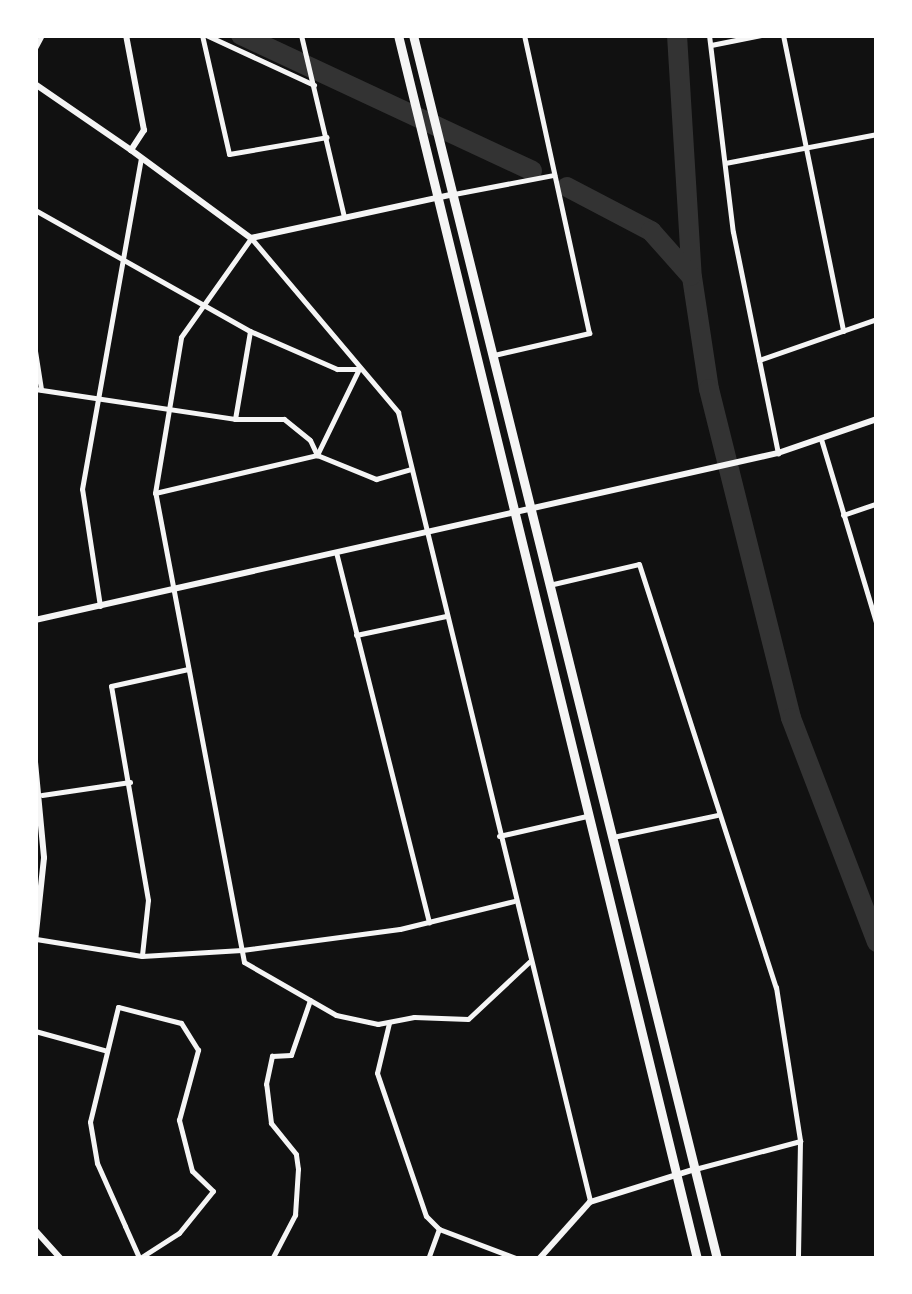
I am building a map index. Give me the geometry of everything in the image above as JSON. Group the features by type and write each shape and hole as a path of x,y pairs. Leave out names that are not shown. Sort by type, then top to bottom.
{"main road":[{"path":"398,35 697,1259"},
{"path":"413,35 717,1259"}],"street":[{"path":"35,48 42,35"},
{"path":"126,35 144,130 131,150"},
{"path":"204,35 314,85"},
{"path":"204,35 229,154 327,136"},
{"path":"301,35 344,216"},
{"path":"494,355 588,333 524,35"},
{"path":"709,35 725,163 778,453"},
{"path":"711,45 761,35"},
{"path":"783,35 843,331"},
{"path":"35,84 252,238 398,412 514,902 590,1202"},
{"path":"725,163 877,134"},
{"path":"100,606 82,504 93,399 141,158"},
{"path":"529,962 468,1019 388,1023 336,1015 244,962 188,669 169,590 155,493 166,408 181,337 252,238 554,174"},
{"path":"35,210 250,330 337,369 360,369"},
{"path":"759,360 877,319"},
{"path":"235,419 250,330"},
{"path":"35,352 38,389 235,419 284,419 310,440 317,455"},
{"path":"317,455 360,369"},
{"path":"35,620 528,506 766,456 877,419"},
{"path":"820,440 877,626"},
{"path":"155,493 317,455 376,479 410,469"},
{"path":"843,514 877,503"},
{"path":"336,552 428,923"},
{"path":"549,585 639,564 717,815 776,986 800,1141 798,1259"},
{"path":"356,636 446,616"},
{"path":"142,956 148,900 111,686 188,669"},
{"path":"35,762 42,795 44,858 35,940 142,956 242,950 428,923 514,902"},
{"path":"42,795 130,782"},
{"path":"610,838 717,815"},
{"path":"499,836 587,816"},
{"path":"272,1259 295,1215 298,1169 296,1154 266,1107 266,1084 272,1056 291,1055 311,999"},
{"path":"118,1007 182,1022 198,1050 179,1120 192,1171 213,1191 179,1232 140,1259 95,1150 90,1122 104,1050 118,1007"},
{"path":"388,1023 378,1073 382,1097 426,1216 440,1230 518,1259"},
{"path":"35,1031 104,1050"},
{"path":"539,1259 590,1202 675,1174 800,1141"},
{"path":"35,1230 61,1259"},
{"path":"428,1259 440,1230"}],"waterway":[{"path":"241,35 532,171"},
{"path":"677,35 692,277 709,389 791,718 877,942"},
{"path":"567,187 651,231 691,276"}]}
